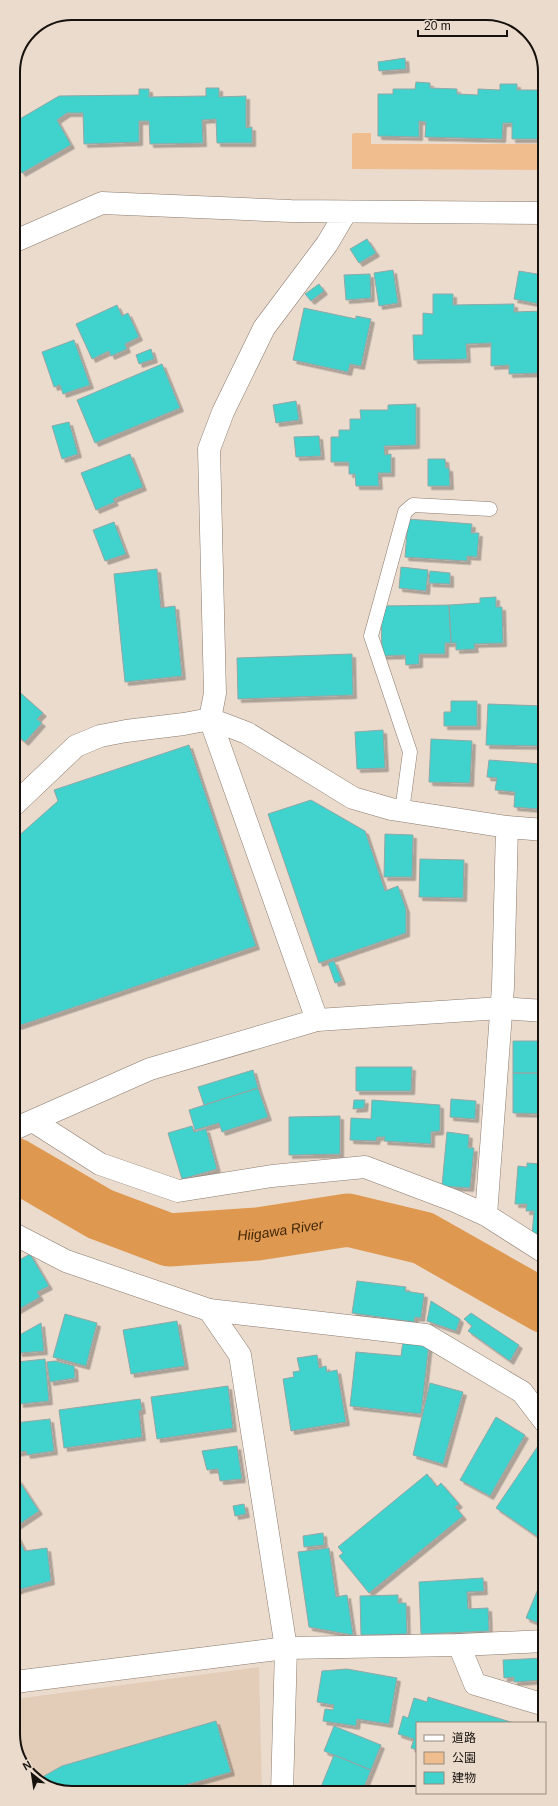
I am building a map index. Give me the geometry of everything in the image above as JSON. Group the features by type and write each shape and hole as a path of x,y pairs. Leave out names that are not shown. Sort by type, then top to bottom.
{"street":[{"path":"20,239 102,203 291,211 538,215"},
{"path":"317,1020 210,719 215,693 210,449 223,412 264,328 326,244 346,212"},
{"path":"20,799 76,746 100,736 210,719 247,733 353,798 402,811 507,827 538,830"},
{"path":"486,1215 501,1008 507,827"},
{"path":"24,1125 150,1069 317,1020 501,1008 538,1011"},
{"path":"24,1125 100,1164 178,1191 272,1176 365,1167 455,1201 486,1215 538,1248"},
{"path":"20,1237 66,1261 209,1310 426,1335 522,1392 538,1413"},
{"path":"209,1310 240,1354 286,1648 282,1786"},
{"path":"20,1681 286,1648 459,1645 538,1641"},
{"path":"459,1645 475,1684 538,1703"}],"lane":[{"path":"402,811 410,752 371,636 405,512 413,505 490,509"}],"shaded area":[{"path":"259,1667 262,1786 68,1786 49,1781 35,1771 25,1757 20,1741 20,1698"}],"green space":[{"path":"371,133 371,144 538,144 538,170 352,169 352,134"}],"building":[{"path":"405,58 406,69 379,71 378,62"},
{"path":"416,82 430,83 430,88 457,89 457,94 478,95 478,89 500,90 500,84 517,84 517,90 538,90 538,139 512,139 512,123 503,123 502,139 425,137 426,122 419,121 419,137 378,136 378,94 393,94 393,89 415,89"},
{"path":"206,88 219,88 219,97 246,96 246,128 252,127 252,143 217,143 216,119 202,120 203,143 150,144 149,121 139,121 139,142 84,144 83,113 67,113 57,120 71,145 22,173 20,170 20,119 59,96 139,95 139,89 149,89 149,97 206,96"},
{"path":"367,239 376,253 359,263 350,249"},
{"path":"393,270 398,303 379,306 374,273"},
{"path":"519,271 538,274 538,304 514,299"},
{"path":"370,274 371,298 346,300 344,275"},
{"path":"319,284 324,291 311,301 305,294"},
{"path":"433,294 453,294 453,305 514,304 514,312 538,311 538,373 509,374 509,365 491,366 491,343 466,344 467,359 414,360 413,335 423,335 423,313 433,314"},
{"path":"117,305 122,316 128,313 139,337 125,344 127,349 111,356 109,351 92,359 76,324"},
{"path":"304,308 356,319 356,316 371,319 361,366 350,364 348,372 293,360"},
{"path":"74,340 90,385 63,394 60,385 54,387 42,352"},
{"path":"151,349 154,359 139,364 136,355"},
{"path":"162,364 180,408 95,443 77,400"},
{"path":"296,401 299,420 276,423 273,405"},
{"path":"416,404 416,445 384,446 385,455 391,454 391,473 378,473 379,486 356,486 355,474 349,474 349,462 331,462 331,437 339,437 339,430 350,430 350,419 361,419 360,410 388,410 388,405"},
{"path":"69,422 78,454 62,459 52,426"},
{"path":"319,436 321,456 296,457 294,437"},
{"path":"130,454 143,487 113,499 115,502 96,510 81,473"},
{"path":"428,459 445,459 446,468 449,468 450,486 428,486"},
{"path":"408,519 472,524 471,533 479,533 477,557 467,556 467,561 405,557"},
{"path":"114,522 126,554 105,561 93,530"},
{"path":"401,567 428,570 426,591 399,588"},
{"path":"157,569 161,608 175,606 182,676 125,682 114,574"},
{"path":"430,571 450,573 450,584 429,583"},
{"path":"496,597 496,607 502,607 503,643 474,644 475,649 456,650 456,643 451,643 449,605 480,603 480,598"},
{"path":"449,605 451,643 445,643 445,654 419,654 419,664 406,665 405,655 382,656 381,606"},
{"path":"352,654 353,695 238,699 237,658"},
{"path":"20,693 43,713 37,719 42,723 25,742 20,738"},
{"path":"451,701 477,701 477,726 444,726 444,712 451,712"},
{"path":"488,704 538,706 538,746 486,745"},
{"path":"383,730 385,768 357,769 355,732"},
{"path":"431,739 472,741 470,783 429,782"},
{"path":"189,745 256,946 20,1025 20,835 58,801 54,790"},
{"path":"489,760 538,764 538,809 514,807 515,792 495,790 497,778 487,777"},
{"path":"311,800 365,831 385,891 398,886 406,909 406,933 319,963 268,814"},
{"path":"385,834 413,835 412,877 384,877"},
{"path":"420,859 464,860 463,898 419,897"},
{"path":"334,961 342,981 335,983 328,963"},
{"path":"513,1041 538,1041 538,1073 513,1073"},
{"path":"356,1067 412,1067 411,1091 356,1091"},
{"path":"253,1070 258,1088 204,1105 198,1087"},
{"path":"513,1073 538,1073 538,1114 513,1113"},
{"path":"258,1088 268,1117 222,1132 219,1123 195,1130 189,1110"},
{"path":"451,1099 476,1101 475,1119 450,1117"},
{"path":"354,1100 365,1100 364,1108 353,1109"},
{"path":"372,1100 440,1105 440,1131 431,1132 431,1144 384,1141 385,1137 377,1137 376,1141 350,1140 351,1118 371,1119"},
{"path":"340,1116 340,1154 289,1155 289,1117"},
{"path":"192,1126 194,1132 206,1129 217,1169 182,1179 168,1133"},
{"path":"447,1132 469,1135 468,1148 474,1148 470,1188 442,1186"},
{"path":"527,1163 538,1164 538,1236 532,1236 534,1211 526,1211 527,1204 515,1204 518,1166 527,1167"},
{"path":"30,1254 49,1286 37,1292 40,1297 20,1309 20,1260"},
{"path":"357,1281 406,1287 405,1291 424,1294 421,1318 415,1317 414,1322 352,1313"},
{"path":"431,1301 460,1319 456,1331 427,1321"},
{"path":"471,1313 519,1345 510,1361 468,1331 472,1326 464,1319"},
{"path":"65,1314 97,1323 86,1366 53,1357"},
{"path":"177,1321 185,1366 131,1374 123,1330"},
{"path":"41,1323 44,1351 20,1353 20,1335"},
{"path":"403,1341 429,1343 421,1414 350,1406 356,1352 401,1356"},
{"path":"317,1355 319,1368 326,1366 327,1372 337,1370 346,1422 291,1431 283,1379 294,1377 293,1372 300,1371 297,1358"},
{"path":"45,1359 49,1401 20,1404 20,1362"},
{"path":"55,1361 74,1366 75,1378 50,1382 47,1362"},
{"path":"430,1383 463,1392 443,1464 413,1455"},
{"path":"228,1386 233,1428 157,1439 151,1397"},
{"path":"140,1399 142,1410 139,1411 142,1437 64,1448 59,1410"},
{"path":"496,1417 525,1435 490,1496 460,1480"},
{"path":"50,1419 54,1451 27,1455 26,1451 20,1452 20,1422"},
{"path":"237,1446 242,1479 220,1481 218,1469 207,1470 202,1451"},
{"path":"538,1446 538,1537 496,1508"},
{"path":"427,1474 437,1487 441,1483 459,1504 455,1507 463,1516 369,1593 339,1556 343,1553 338,1547"},
{"path":"20,1482 39,1511 20,1524"},
{"path":"244,1504 246,1514 235,1516 233,1506"},
{"path":"323,1533 324,1545 304,1547 303,1536"},
{"path":"20,1542 25,1551 47,1548 51,1581 21,1589"},
{"path":"329,1548 336,1597 347,1595 353,1635 309,1627 298,1552"},
{"path":"483,1578 484,1591 467,1592 468,1609 488,1608 489,1631 421,1634 419,1582"},
{"path":"538,1589 538,1623 526,1618"},
{"path":"398,1595 398,1603 406,1603 407,1634 361,1635 360,1596"},
{"path":"538,1658 538,1680 514,1682 514,1677 504,1678 503,1660"},
{"path":"347,1669 397,1678 389,1724 357,1719 356,1726 323,1721 325,1709 333,1710 334,1705 317,1702 322,1671"},
{"path":"428,1697 511,1722 416,1722 416,1750 411,1748 414,1739 398,1734 403,1716 408,1718 414,1698 427,1702"},
{"path":"216,1721 231,1772 182,1786 68,1786 49,1781 43,1777 62,1766"},
{"path":"334,1726 381,1745 371,1770 324,1751"},
{"path":"334,1755 371,1770 364,1786 321,1786"}],"waterway":[{"name":"Hiigawa River","path":"20,1167 100,1214 169,1240 257,1234 348,1220 423,1238 538,1303"}]}
